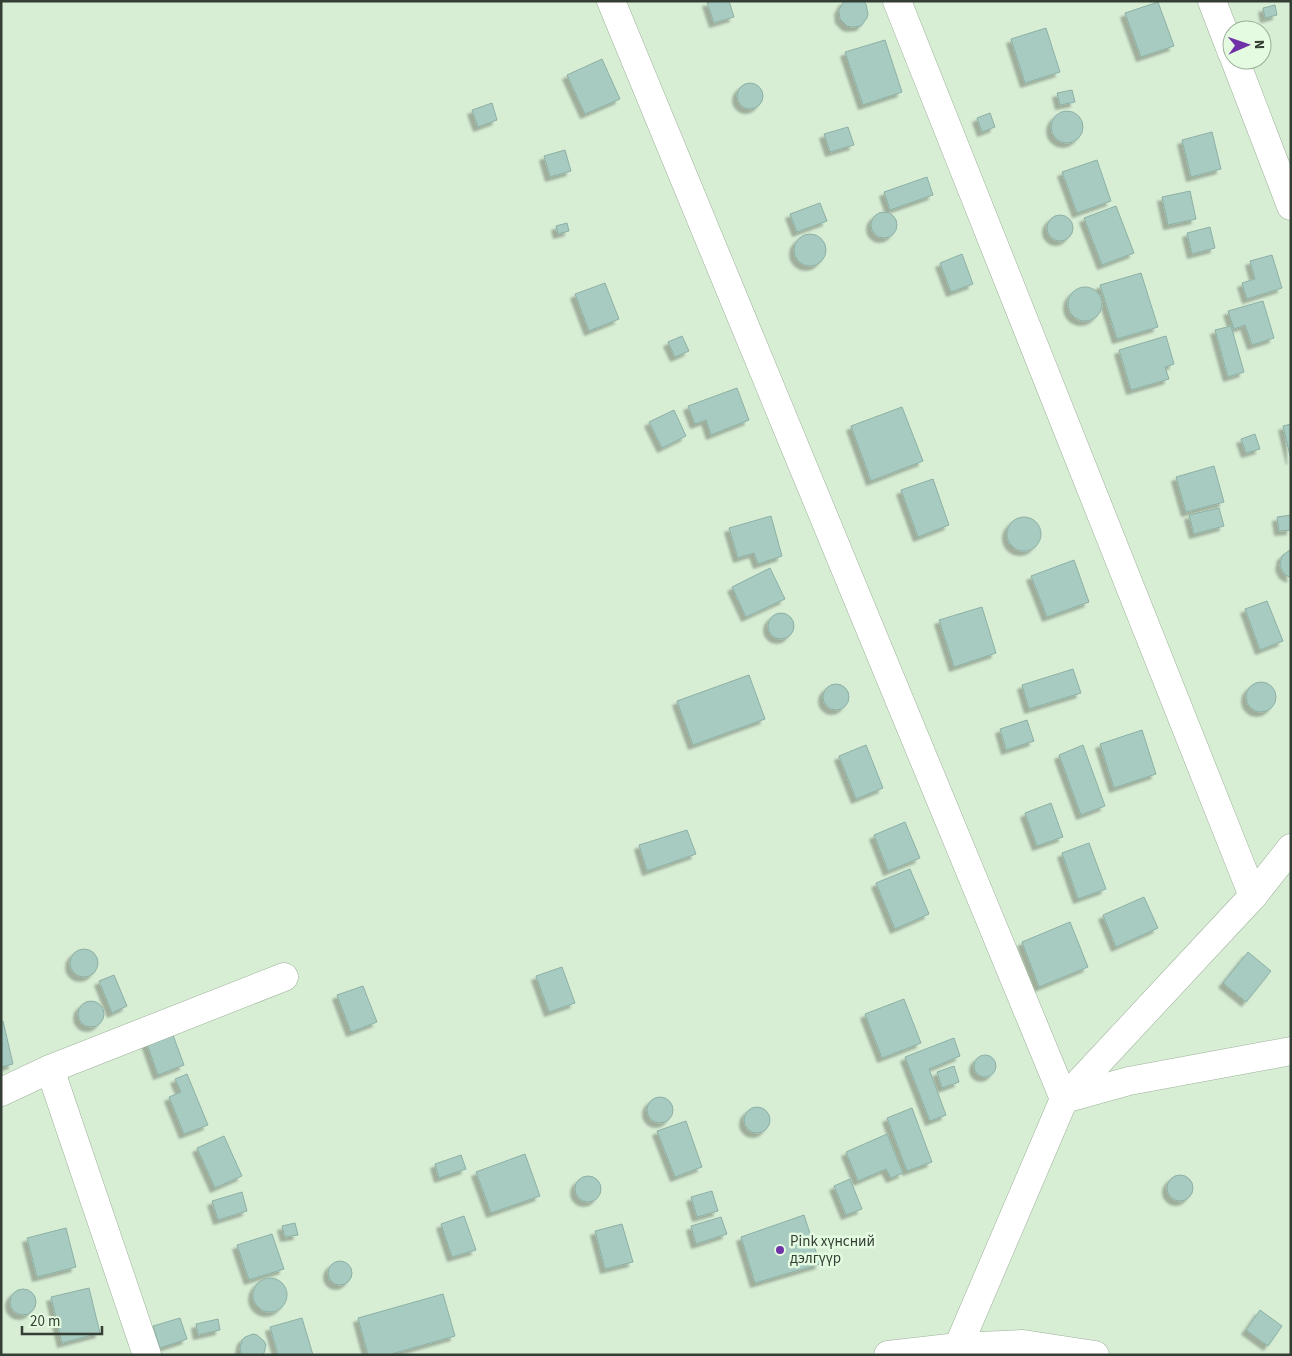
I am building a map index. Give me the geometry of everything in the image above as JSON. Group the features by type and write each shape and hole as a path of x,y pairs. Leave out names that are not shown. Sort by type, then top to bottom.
{"street":[{"path":"611,1 1064,1099"},
{"path":"897,1 1253,896"},
{"path":"1212,1 1222,28"},
{"path":"1238,70 1291,206"},
{"path":"958,1347 1064,1099 1253,896 1291,848"},
{"path":"1,1092 50,1069 284,977"},
{"path":"1064,1099 1129,1081 1291,1052"},
{"path":"50,1069 147,1355"},
{"path":"888,1355 958,1347 1023,1344 1095,1355"}],"building":[{"path":"729,1 734,17 714,23 707,2"},
{"path":"844,1 863,1 866,4 868,14 861,26 847,26 840,19 839,10"},
{"path":"1158,2 1174,46 1141,57 1125,13"},
{"path":"1275,5 1277,15 1265,18 1263,8"},
{"path":"1046,28 1060,72 1025,83 1011,39"},
{"path":"885,40 902,92 863,105 845,52"},
{"path":"602,59 620,99 585,114 567,75"},
{"path":"750,83 759,87 763,96 759,105 750,109 741,105 737,96 741,87"},
{"path":"1072,90 1075,102 1060,105 1057,93"},
{"path":"492,103 497,120 478,127 472,110"},
{"path":"1067,111 1073,112 1078,116 1082,121 1082,133 1078,138 1073,142 1067,143 1061,142 1056,138 1052,133 1051,127 1052,121 1056,116 1061,112"},
{"path":"990,113 995,127 982,132 977,118"},
{"path":"848,127 854,145 830,152 824,134"},
{"path":"1212,132 1221,169 1191,177 1182,140"},
{"path":"565,150 571,171 550,177 544,156"},
{"path":"1097,160 1111,201 1077,213 1062,172"},
{"path":"927,177 933,195 890,210 884,192"},
{"path":"1190,191 1196,219 1168,225 1162,197"},
{"path":"820,203 827,221 797,232 790,214"},
{"path":"1116,206 1134,253 1102,265 1084,218"},
{"path":"884,212 893,216 897,225 893,234 884,238 875,234 871,225 875,216"},
{"path":"1060,215 1069,219 1073,228 1069,237 1060,241 1051,237 1047,228 1051,219"},
{"path":"567,223 569,231 558,234 556,226"},
{"path":"1210,227 1215,248 1192,254 1187,233"},
{"path":"810,234 816,235 821,239 825,244 825,256 821,261 816,265 810,266 804,265 799,261 795,256 794,250 795,244 799,239 804,235"},
{"path":"962,254 973,284 951,292 940,263"},
{"path":"1272,255 1282,288 1247,299 1242,283 1255,279 1250,261"},
{"path":"1141,273 1158,327 1117,339 1100,285"},
{"path":"605,283 619,319 589,331 575,294"},
{"path":"1085,287 1092,288 1097,292 1101,297 1101,311 1097,316 1092,320 1085,321 1078,320 1073,316 1069,311 1068,304 1069,297 1073,292 1078,288"},
{"path":"1263,301 1274,338 1252,345 1245,325 1234,329 1228,311"},
{"path":"1231,326 1244,372 1228,377 1215,330"},
{"path":"682,336 689,351 675,357 668,342"},
{"path":"1166,336 1174,364 1165,367 1169,379 1131,390 1119,350"},
{"path":"737,388 749,420 711,435 706,420 695,424 688,406"},
{"path":"902,407 923,461 871,481 851,426"},
{"path":"674,410 686,436 662,448 649,422"},
{"path":"1291,424 1291,460 1283,426"},
{"path":"1255,434 1260,449 1246,453 1241,439"},
{"path":"1214,466 1224,502 1186,512 1176,477"},
{"path":"933,479 949,525 918,537 901,490"},
{"path":"1219,508 1224,526 1194,534 1189,515"},
{"path":"1291,515 1291,530 1279,531 1277,517"},
{"path":"771,516 782,556 758,564 754,553 738,558 729,528"},
{"path":"1024,517 1036,522 1041,534 1036,546 1024,551 1012,546 1007,534 1012,522"},
{"path":"1291,549 1291,578 1284,574 1280,566 1282,556"},
{"path":"1074,560 1089,602 1047,617 1031,576"},
{"path":"770,568 785,599 746,617 732,587"},
{"path":"1267,601 1283,641 1260,650 1245,609"},
{"path":"982,607 996,653 954,667 939,620"},
{"path":"781,613 790,617 794,626 790,635 781,639 772,635 768,626 772,617"},
{"path":"1073,669 1081,693 1029,709 1022,685"},
{"path":"749,675 765,719 693,745 677,701"},
{"path":"1261,682 1272,686 1276,697 1272,708 1261,712 1250,708 1246,697 1250,686"},
{"path":"836,684 845,688 849,697 845,706 836,710 827,706 823,697 827,688"},
{"path":"1027,720 1034,741 1006,750 1000,729"},
{"path":"1142,730 1156,774 1114,788 1100,744"},
{"path":"866,745 883,788 856,799 839,756"},
{"path":"1083,745 1105,806 1081,815 1059,755"},
{"path":"1051,803 1063,837 1037,846 1025,813"},
{"path":"905,822 920,858 888,871 874,835"},
{"path":"687,830 696,854 647,871 639,845"},
{"path":"1089,843 1106,889 1078,899 1062,853"},
{"path":"910,869 929,914 895,929 876,883"},
{"path":"1144,897 1158,928 1116,947 1103,915"},
{"path":"1070,922 1088,967 1039,987 1022,942"},
{"path":"84,949 94,953 98,963 94,973 84,977 74,973 70,963 74,953"},
{"path":"1248,952 1271,971 1246,1002 1223,983"},
{"path":"562,967 575,1003 549,1012 536,976"},
{"path":"114,975 127,1006 112,1013 99,981"},
{"path":"363,986 377,1022 351,1032 337,995"},
{"path":"904,999 921,1043 882,1058 865,1014"},
{"path":"91,1001 100,1005 104,1014 100,1023 91,1027 82,1023 78,1014 82,1005"},
{"path":"1,1021 3,1021 13,1064 1,1067"},
{"path":"170,1027 184,1065 158,1075 144,1036"},
{"path":"954,1038 960,1056 929,1069 946,1115 930,1121 905,1057"},
{"path":"985,1055 993,1058 996,1066 993,1074 985,1077 977,1074 974,1066 977,1058"},
{"path":"954,1066 959,1082 942,1088 937,1072"},
{"path":"187,1074 208,1125 184,1134 169,1097 181,1092 175,1079"},
{"path":"660,1097 669,1101 673,1110 669,1119 660,1123 651,1119 647,1110 651,1101"},
{"path":"757,1107 766,1111 770,1120 766,1129 757,1133 748,1129 744,1120 748,1111"},
{"path":"912,1108 932,1162 907,1171 887,1118"},
{"path":"686,1121 702,1167 675,1177 657,1131"},
{"path":"887,1134 903,1173 891,1178 886,1169 858,1181 846,1152"},
{"path":"224,1136 242,1176 215,1188 197,1148"},
{"path":"525,1154 540,1196 491,1213 476,1172"},
{"path":"461,1155 466,1169 439,1178 435,1164"},
{"path":"1180,1175 1189,1179 1193,1188 1189,1197 1180,1201 1171,1197 1167,1188 1171,1179"},
{"path":"588,1176 597,1180 601,1189 597,1198 588,1202 579,1198 575,1189 579,1180"},
{"path":"850,1179 862,1209 846,1215 834,1186"},
{"path":"712,1191 718,1211 697,1217 691,1197"},
{"path":"242,1192 247,1211 218,1220 212,1201"},
{"name":"Pink хүнсний дэлгүүр","path":"804,1215 820,1264 755,1283 741,1237"},
{"path":"464,1216 476,1250 452,1257 441,1224"},
{"path":"721,1217 727,1234 696,1244 691,1226"},
{"path":"295,1223 298,1235 285,1237 282,1226"},
{"path":"622,1224 633,1262 605,1269 595,1231"},
{"path":"66,1228 76,1267 37,1277 27,1238"},
{"path":"272,1234 284,1269 249,1280 237,1245"},
{"path":"340,1261 349,1264 352,1273 349,1282 340,1285 331,1282 328,1273 331,1264"},
{"path":"270,1278 282,1283 287,1295 282,1307 270,1312 258,1307 253,1295 258,1283"},
{"path":"89,1288 100,1333 62,1343 51,1297"},
{"path":"23,1289 32,1293 36,1302 32,1311 23,1315 14,1311 10,1302 14,1293"},
{"path":"443,1294 455,1336 388,1355 368,1355 358,1318"},
{"path":"1260,1310 1282,1326 1268,1346 1246,1330"},
{"path":"180,1318 187,1339 160,1348 153,1326"},
{"path":"302,1318 313,1355 278,1355 270,1327"},
{"path":"218,1319 220,1330 198,1335 196,1324"},
{"path":"253,1334 257,1335 266,1345 263,1355 242,1355 240,1349 242,1340"}],"place":[{"name":"Pink хүнсний дэлгүүр","path":"780,1250"}]}
